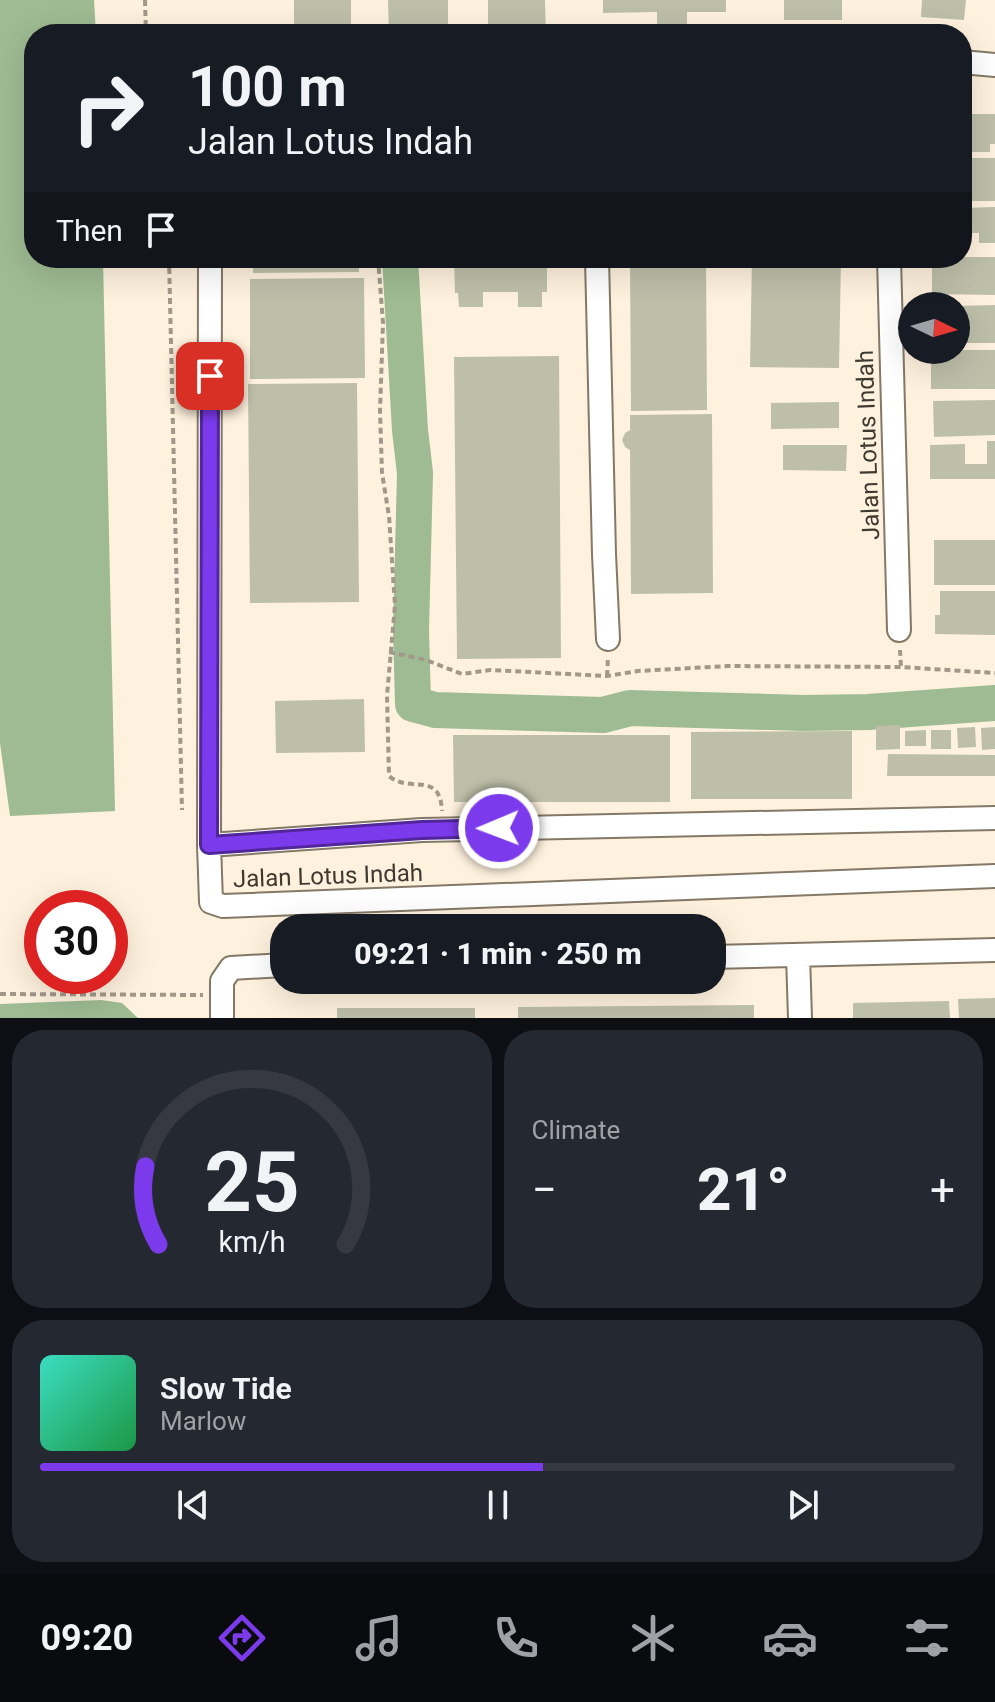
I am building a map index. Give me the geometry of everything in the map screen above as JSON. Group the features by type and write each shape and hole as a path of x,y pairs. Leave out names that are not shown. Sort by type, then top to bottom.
{"street":[{"path":"972,63 995,65"},
{"name":"Jalan Lotus Indah","path":"210,268 209,845 213,904 995,876"},
{"path":"597,268 608,639"},
{"name":"Jalan Lotus Indah","path":"889,268 899,630"},
{"path":"209,845 443,830 995,818"},
{"path":"726,957 995,950"},
{"path":"798,955 800,1018"},
{"path":"222,1018 222,981 227,971 241,966 270,965"}],"path":[{"path":"145,0 146,24"},
{"path":"169,268 182,810"},
{"path":"379,268 384,349 380,411 382,473 389,516 395,605 387,696 389,776 397,783 428,784 438,792 442,803 443,830"},
{"path":"389,652 426,660 462,674 490,670 607,676 638,671 728,666 901,667 995,673"},
{"path":"0,994 221,995"}],"shaded area":[{"path":"0,0 94,0 95,24 24,24 24,268 103,268 115,811 10,816 0,743"},
{"path":"101,1000 122,1003 138,1018 0,1018 0,1004"}],"building":[{"path":"294,0 351,0 351,24 294,24"},
{"path":"388,0 448,0 448,24 389,24"},
{"path":"488,0 545,0 546,24 488,24"},
{"path":"603,0 726,0 726,12 687,12 687,24 657,24 657,12 603,13"},
{"path":"784,0 842,0 842,20 784,20"},
{"path":"922,0 966,0 964,20 921,17"},
{"path":"972,114 995,114 995,144 990,144 990,152 972,152"},
{"path":"972,158 995,158 995,201 972,201"},
{"path":"995,207 995,243 979,243 979,233 972,233 972,208"},
{"path":"972,257 995,257 995,295 932,292 932,268 972,268"},
{"path":"253,268 359,268 359,272 253,273"},
{"path":"454,268 547,268 547,292 542,292 542,307 518,307 518,292 483,292 483,307 459,307 458,293 455,293"},
{"path":"630,268 706,268 707,410 631,411"},
{"path":"752,268 841,268 839,368 750,367"},
{"path":"364,278 365,378 250,379 250,279"},
{"path":"995,305 995,343 970,343 970,306"},
{"path":"970,350 995,350 995,389 931,389 931,364 970,364"},
{"path":"559,356 561,658 457,659 454,357"},
{"path":"357,383 359,602 250,603 248,384"},
{"path":"995,400 995,435 934,437 933,401"},
{"path":"839,402 839,428 771,429 771,403"},
{"path":"712,414 713,593 631,594 630,450 622,440 630,430 630,415"},
{"path":"987,441 995,441 995,479 930,479 930,445 965,444 965,464 987,464"},
{"path":"783,445 847,445 846,471 783,470"},
{"path":"934,540 995,540 995,585 934,585"},
{"path":"940,591 995,591 995,635 935,634 935,615 940,615"},
{"path":"364,699 365,752 276,753 275,701"},
{"path":"900,725 900,749 876,750 876,726"},
{"path":"975,727 976,747 958,748 957,728"},
{"path":"995,727 995,749 982,750 981,728"},
{"path":"926,730 926,746 905,746 905,731"},
{"path":"931,730 951,730 951,749 931,749"},
{"path":"852,731 852,799 691,799 691,732"},
{"path":"453,735 670,735 670,802 454,802"},
{"path":"888,754 995,755 995,776 887,776"},
{"path":"995,998 995,1018 959,1018 958,999"},
{"path":"949,1001 950,1018 853,1018 853,1003"},
{"path":"754,1005 754,1018 518,1018 518,1007"},
{"path":"337,1008 475,1008 475,1018 337,1018"}],"waterway":[{"path":"401,268 415,473 411,630 413,704 435,710 603,715 630,708 803,713 995,703"}],"route":[{"path":"210,376 209,845 422,830 499,828"}]}
